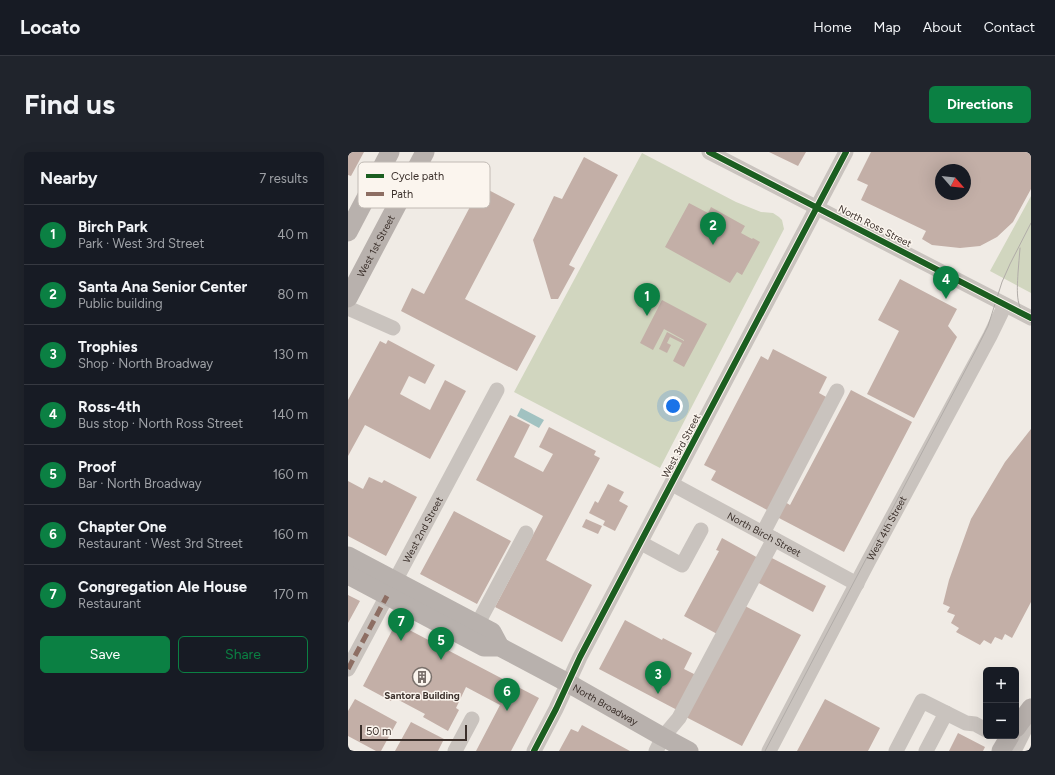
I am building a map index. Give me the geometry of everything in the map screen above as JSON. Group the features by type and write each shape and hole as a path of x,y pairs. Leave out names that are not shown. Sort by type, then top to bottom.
{"main road":[{"path":"385,162 390,152"},
{"name":"West 1st Street","path":"420,162 425,152"},
{"path":"348,232 361,208"},
{"name":"West 1st Street","path":"348,298 395,208"},
{"name":"North Broadway","path":"348,556 391,589 484,647 500,647 568,683 659,744 689,751"},
{"name":"North Broadway","path":"348,575 391,589 492,632 500,647"},
{"path":"1019,724 1031,708"}],"street":[{"name":"North Ross Street","path":"709,152 1031,318"},
{"name":"West 3rd Street","path":"534,751 556,709 580,657 846,152"},
{"name":"West 4th Street","path":"769,751 856,584 990,336 1005,305"},
{"path":"348,308 392,328"},
{"name":"West 2nd Street","path":"348,670 497,390"},
{"path":"659,744 679,718 769,536 837,390"},
{"name":"North Birch Street","path":"672,484 856,584"},
{"path":"641,543 682,565 701,530"},
{"path":"477,625 526,533"},
{"path":"896,751 922,701 966,723 972,730 981,736 1000,741 1031,716"},
{"path":"926,751 946,713"},
{"path":"456,751 472,719"}],"green space":[{"path":"642,153 736,202 761,212 773,213 782,220 784,229 660,468 514,392"},
{"path":"1031,196 1031,293 990,271"}],"water":[{"path":"521,408 544,420 539,428 517,416"}],"building":[{"path":"348,152 364,152 351,176 348,175"},
{"path":"769,152 806,152 798,166"},
{"path":"871,152 1031,152 1031,189 1013,222 997,237 980,246 960,248 932,245 922,239 926,231 861,200 868,185 857,180"},
{"path":"584,157 618,175 569,265 575,268 558,299 551,299 533,240 554,196 562,199"},
{"path":"490,191 515,204 465,299 536,336 517,371 401,311 412,288 424,294 469,208 490,208"},
{"path":"689,203 708,213 711,207 745,226 741,233 760,242 742,275 737,272 730,283 665,247"},
{"path":"900,279 957,309 948,326 957,337 914,418 867,394 899,331 878,320"},
{"path":"662,300 707,324 684,367 673,361 682,343 670,337 667,343 671,345 667,353 659,349 667,332 684,341 664,329 653,350 640,343"},
{"path":"388,340 435,365 425,384 409,376 400,394 430,410 445,380 466,391 430,459 365,425 348,456 348,400 380,341 386,344"},
{"path":"773,349 827,377 819,393 828,398 769,511 711,480 716,471 704,465 761,356 768,360"},
{"path":"851,390 912,422 844,552 777,517 785,502 790,505"},
{"path":"510,415 530,425 514,457 543,472 553,454 539,447 549,427 596,451 594,455 600,458 546,560 592,585 562,642 495,607 543,516 476,480"},
{"path":"1031,429 1031,602 1012,638 1005,634 1002,640 995,637 991,644 984,640 980,645 956,632 959,628 951,623 955,615 947,612 950,607 943,604 949,580 971,519 1005,462"},
{"path":"369,477 382,483 384,480 417,497 386,556 348,536 348,481 363,489"},
{"path":"608,484 624,492 619,501 628,506 615,531 603,525 605,521 589,513 595,501 598,503"},
{"path":"454,511 511,541 477,604 420,574"},
{"path":"586,519 602,526 598,534 582,527"},
{"path":"722,538 760,559 719,635 684,616 719,551 716,550"},
{"path":"768,556 826,586 813,612 755,581"},
{"path":"348,595 360,601 348,623"},
{"path":"743,605 801,635 742,746 684,716"},
{"path":"625,620 662,640 663,638 692,653 684,669 698,676 679,711 599,669"},
{"name":"Santora Building","path":"396,623 539,698 511,751 476,751 500,705 466,687 456,708 459,710 448,731 423,717 425,714 393,697 391,701 363,686"},
{"path":"355,699 397,722 381,751 376,751 348,736 348,711"},
{"path":"825,699 880,728 868,751 797,751"},
{"path":"411,722 444,739 438,751 395,751"},
{"path":"582,725 630,751 559,751 571,729 578,732"},
{"path":"958,733 985,747 983,751 949,751"}],"tram line":[{"path":"765,751 977,348 988,326 1002,282 1031,223"},
{"path":"1020,248 1017,287 1018,300 1022,312 1031,323"}],"marked path":[{"path":"348,669 387,596"}],"cycle path":[{"path":"709,152 1031,318"},
{"path":"534,751 556,709 580,657 846,152"}],"place":[{"name":"Santa Ana Senior Center","path":"713,245"},
{"name":"Ross-4th","path":"946,299"},
{"name":"Birch Park","path":"647,316"},
{"name":"Congregation Ale House","path":"401,641"},
{"name":"Proof","path":"441,660"},
{"name":"Santora Building","path":"422,677"},
{"name":"Trophies","path":"658,694"},
{"name":"Chapter One","path":"507,711"}]}
